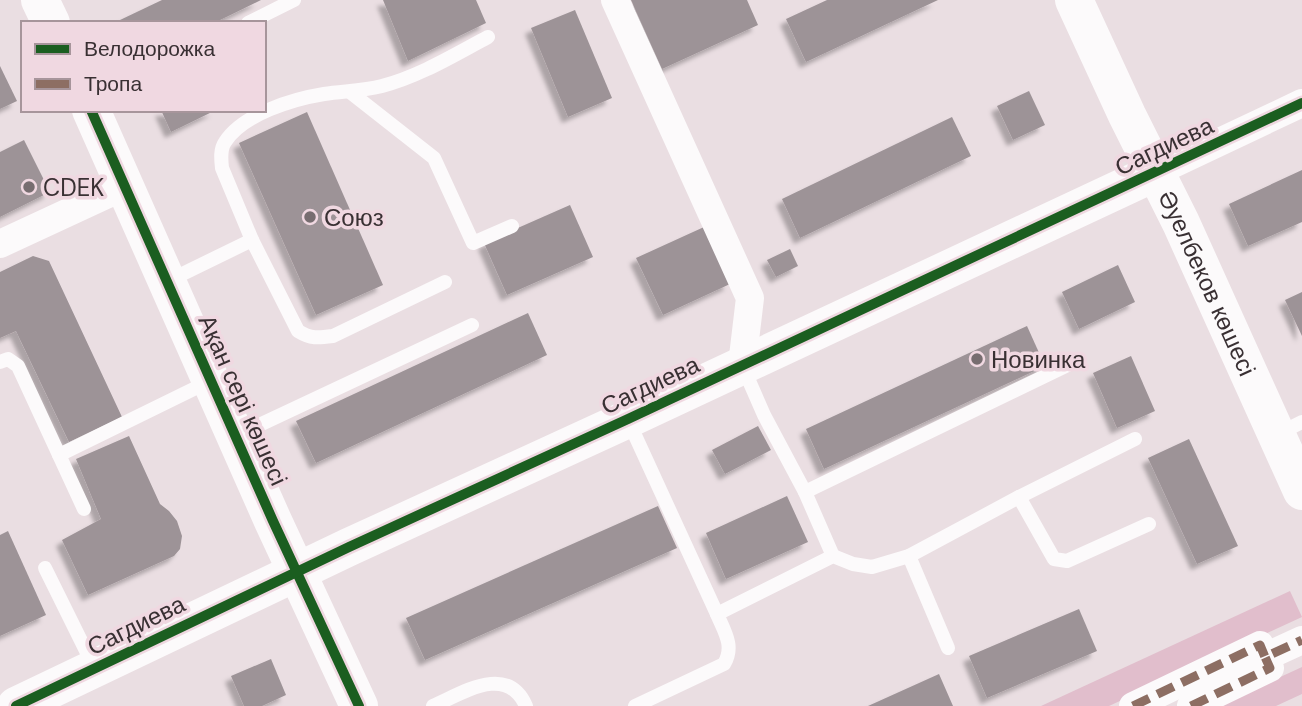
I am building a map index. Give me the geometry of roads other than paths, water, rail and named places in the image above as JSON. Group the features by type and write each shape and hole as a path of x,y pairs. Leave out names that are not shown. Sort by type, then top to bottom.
{"street":[{"path":"40,0 50,21"},
{"path":"615,0 750,298 742,365"},
{"name":"Әуелбеков көшесі","path":"1074,0 1294,451"},
{"name":"Сагдиева","path":"16,706 349,547 1302,103"},
{"name":"Ақан сері көшесі","path":"92,112 235,437 359,706"},
{"path":"0,244 125,186"},
{"path":"1138,705 1204,691 1270,668 1265,657 1302,640"}],"lane":[{"path":"252,21 294,0"},
{"path":"446,282 333,336 308,337 298,331 252,240 222,168 221,155 224,143 240,126 282,104 326,93 380,87 417,74 488,37"},
{"path":"350,92 434,158 474,243 512,226"},
{"path":"167,281 252,240"},
{"path":"235,437 472,325"},
{"path":"0,362 8,359 18,366 84,509"},
{"path":"805,492 1074,362"},
{"path":"742,365 834,556 853,564 873,567 909,556 1135,439"},
{"path":"59,455 211,381"},
{"path":"628,419 717,614 730,651 724,664 635,706"},
{"path":"1019,497 1054,559 1067,561 1149,524"},
{"path":"717,614 834,556"},
{"path":"909,556 948,648"},
{"path":"45,568 95,668"},
{"path":"433,706 484,685 497,683 510,686 521,694 526,706"}],"place":[{"name":"CDEK","path":"29,187"},
{"name":"Союз","path":"310,217"},
{"name":"Новинка","path":"977,359"}]}
